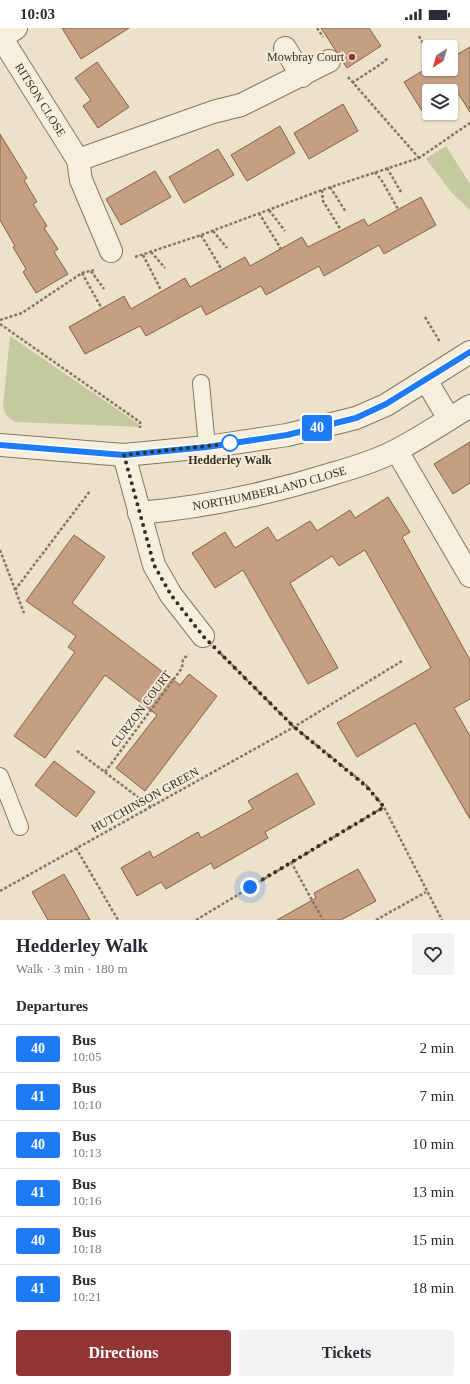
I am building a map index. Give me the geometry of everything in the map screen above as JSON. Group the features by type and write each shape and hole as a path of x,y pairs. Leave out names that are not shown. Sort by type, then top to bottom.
{"street":[{"path":"0,40 16,28"},
{"name":"RITSON CLOSE","path":"0,40 6,45 78,160 81,180 120,255"},
{"path":"285,48 302,76"},
{"path":"78,160 209,103 241,105 302,76 337,68"},
{"path":"0,445 124,455 207,447 287,435 356,418 386,404 470,352"},
{"path":"426,380 449,419"},
{"name":"NORTHUMBERLAND CLOSE","path":"139,512 172,510 254,494 314,480 364,464 397,450 470,406"},
{"path":"397,450 470,576"},
{"path":"124,455 154,565 171,595 203,636"}],"lane":[{"path":"201,382 207,447"},
{"path":"0,776 20,828"}],"path":[{"path":"419,36 422,43"},
{"path":"352,83 388,58"},
{"path":"337,68 419,158"},
{"path":"120,255 144,254 151,252 213,231 330,187 419,158 470,123"},
{"path":"387,168 401,192"},
{"path":"375,172 398,209"},
{"path":"330,187 346,212"},
{"path":"322,190 323,201 341,230"},
{"path":"268,210 285,231"},
{"path":"260,213 281,249"},
{"path":"213,231 227,248"},
{"path":"201,235 222,270"},
{"path":"151,252 165,268"},
{"path":"144,254 161,290"},
{"path":"0,320 22,313 82,273 96,270"},
{"path":"91,271 104,289"},
{"path":"82,273 102,308"},
{"path":"425,317 442,346"},
{"path":"0,324 140,422 141,435"},
{"path":"16,590 90,491"},
{"path":"0,550 24,613"},
{"path":"203,636 294,727 366,786 384,807 426,892 442,920"},
{"name":"CURZON COURT","path":"105,772 182,668 183,660 203,636"},
{"name":"HUTCHINSON GREEN","path":"0,891 294,727 402,661"},
{"path":"77,751 151,807"},
{"path":"196,920 384,807"},
{"path":"76,848 118,920"},
{"path":"291,862 323,920"},
{"path":"376,920 426,892"}],"green space":[{"path":"446,146 470,184 470,210 452,193 426,159"},
{"path":"10,336 143,427 16,422 11,419 7,416 3,406"}],"building":[{"path":"62,28 129,28 81,59"},
{"name":"Mowbray Court","path":"321,28 369,28 381,46 347,68"},
{"path":"470,47 470,112 458,93 458,84 422,84 422,111 404,82 422,71 422,76 458,76 458,54"},
{"path":"97,62 129,107 98,128 83,106 91,100 75,78"},
{"path":"343,104 358,131 309,159 294,133"},
{"path":"280,126 295,153 247,181 231,155"},
{"path":"0,134 27,178 24,180 37,202 33,204 47,226 44,228 58,249 54,252 68,274 36,293 23,272 26,269 0,220"},
{"path":"218,149 234,175 184,203 169,177"},
{"path":"155,171 171,197 121,225 106,199"},
{"path":"421,197 436,225 384,254 379,245 324,276 319,266 266,295 261,286 206,315 201,306 146,336 140,326 85,354 69,327 124,296 131,309 185,278 190,287 245,257 250,266 302,237 308,247 364,219 368,226"},
{"path":"470,442 470,483 453,494 434,464"},
{"path":"388,497 410,532 402,537 470,660 470,699 454,708 470,736 470,819 415,723 357,757 337,723 431,668 365,550 339,566 332,556 290,583 338,668 308,684 243,570 215,588 192,553 225,532 235,548 268,527 277,541 310,521 317,531 350,510 355,518"},
{"path":"74,535 105,557 72,603 180,685 189,674 217,696 145,791 116,768 157,715 105,675 45,758 14,736 75,652 68,647 76,636 26,601"},
{"path":"54,761 95,792 76,817 35,785"},
{"path":"297,773 315,804 265,832 268,838 214,869 211,863 166,889 161,882 137,896 121,868 150,851 153,858 198,832 201,838 253,809 248,801"},
{"path":"358,869 376,901 341,920 277,920 316,898 314,893"},
{"path":"64,874 90,920 48,920 32,892"}],"bus line":[{"name":"40","path":"0,445 107,455 124,455 207,447 287,435 356,418 386,404 458,361 470,352"}],"place":[{"name":"Mowbray Court","path":"352,57"},
{"name":"Hedderley Walk","path":"230,443"}],"route":[{"path":"230,443 234,443 124,455 154,565 171,595 203,636 294,727 366,786 384,807 250,887"}]}
